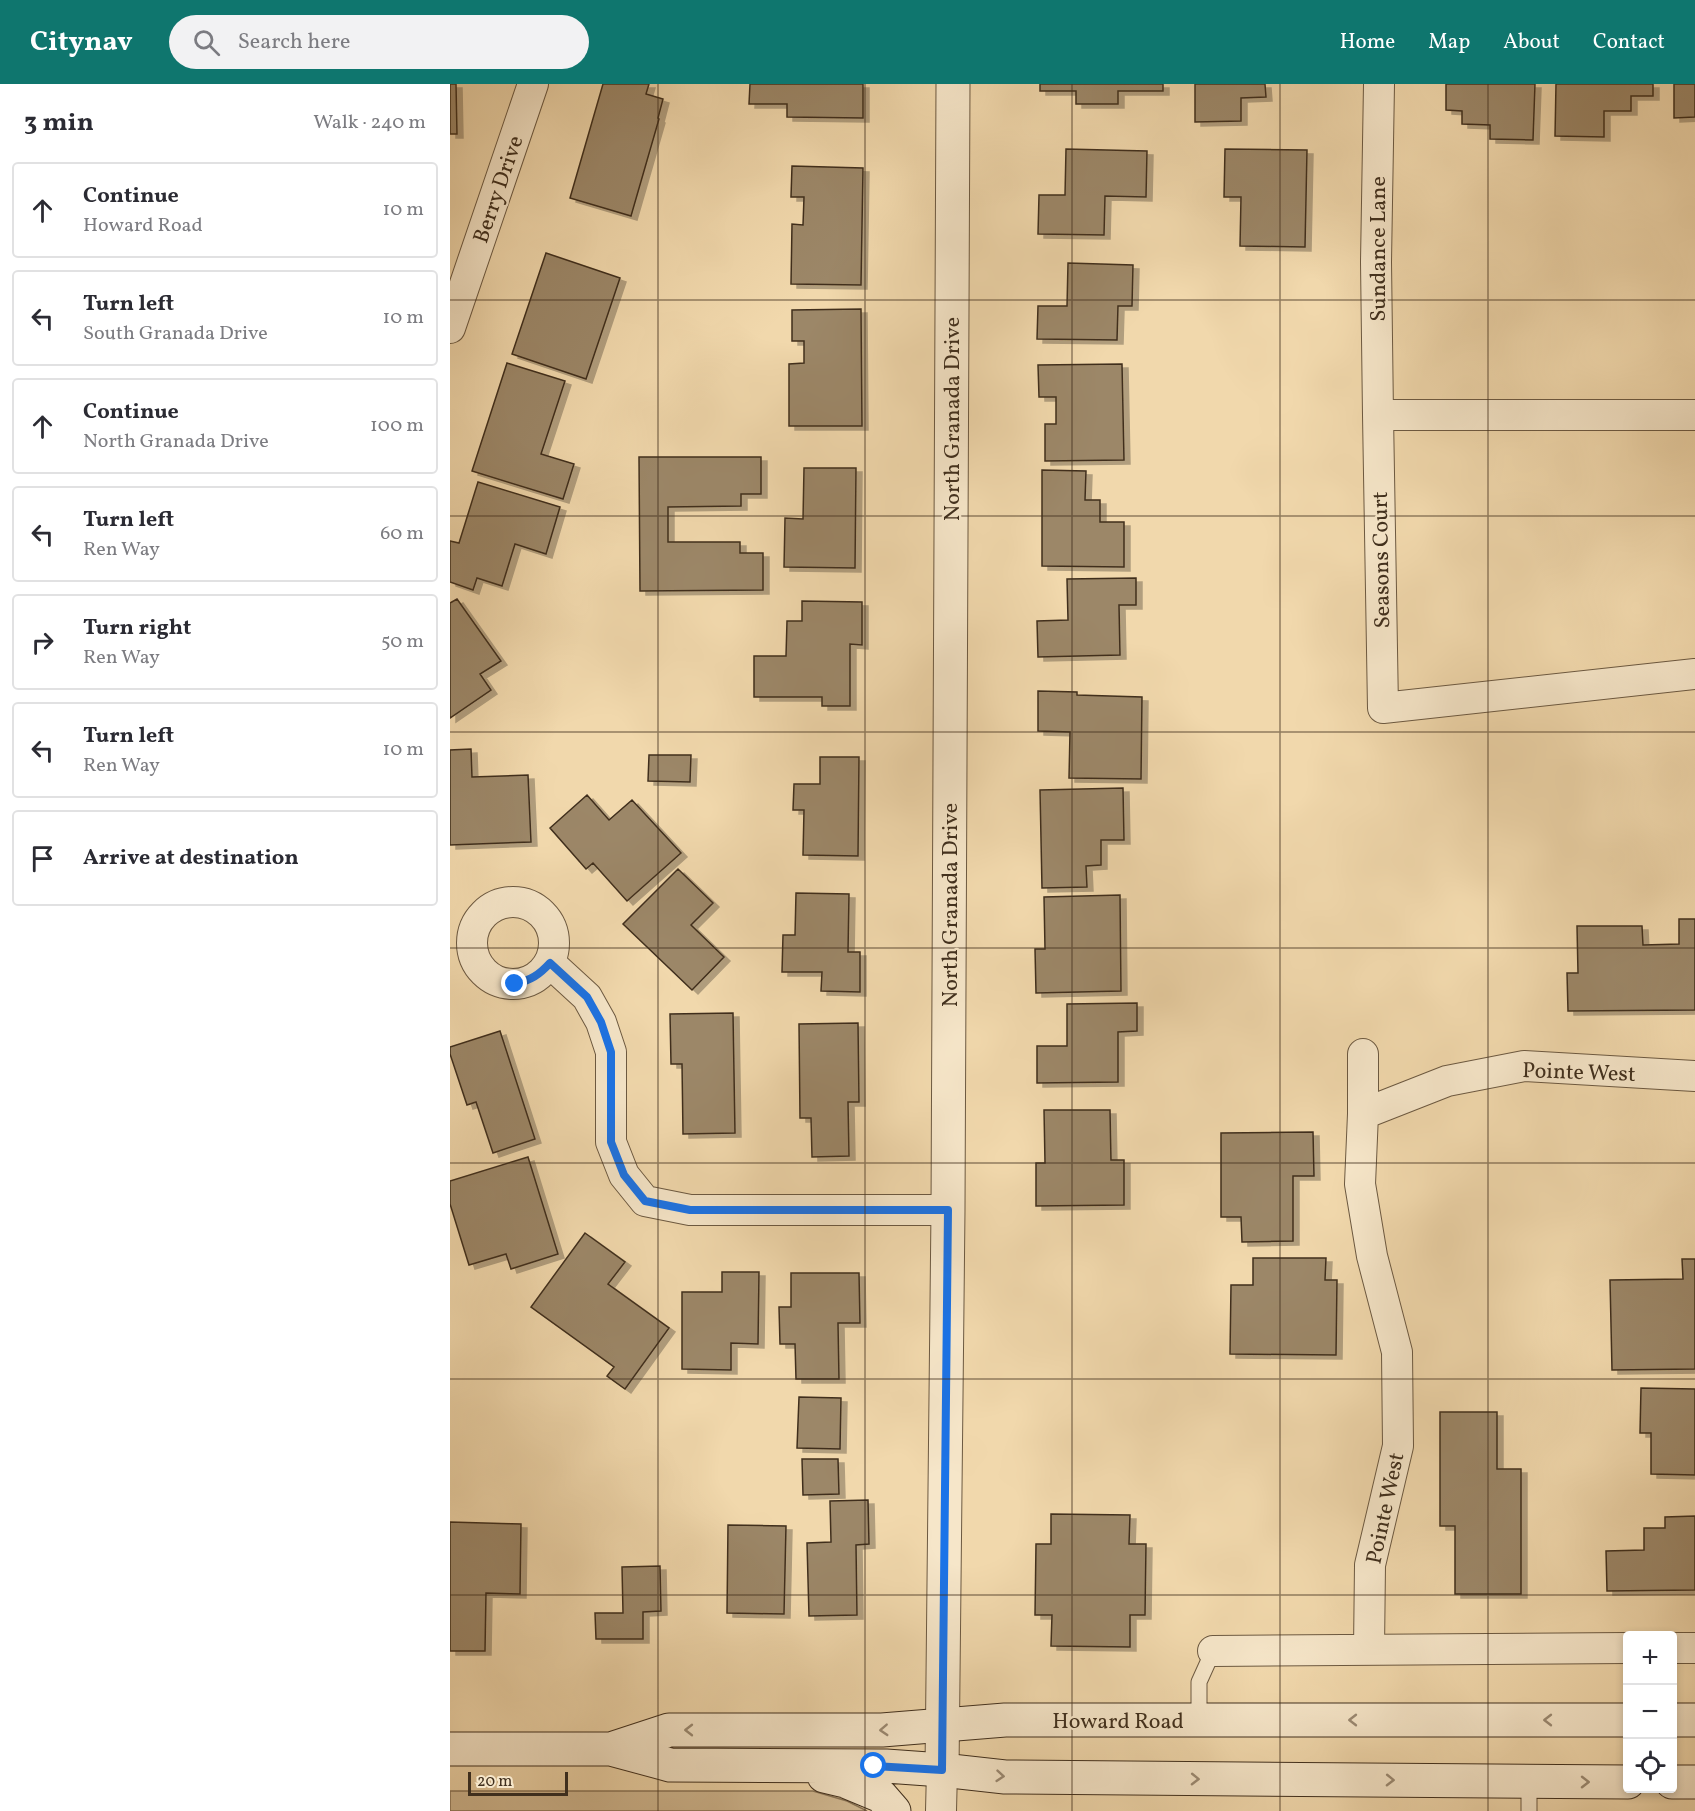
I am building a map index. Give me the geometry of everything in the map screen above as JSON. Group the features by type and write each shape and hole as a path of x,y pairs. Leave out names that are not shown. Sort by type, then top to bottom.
{"main road":[{"name":"North Granada Drive","path":"942,1770 948,1210 952,84"},
{"name":"Howard Road","path":"611,1749 669,1730 882,1730 1005,1720 1623,1720"},
{"path":"1677,1720 1695,1720"},
{"name":"Howard Road","path":"450,1749 611,1749 670,1765 886,1766 1005,1777 1529,1796 1623,1783"},
{"path":"769,1765 845,1781 881,1796 894,1811"},
{"path":"1677,1782 1695,1782"}],"street":[{"name":"Berry Drive","path":"450,328 533,84"},
{"name":"Sundance Lane","path":"1378,415 1376,262 1379,84"},
{"path":"1378,415 1695,415"},
{"name":"Seasons Court","path":"1378,415 1383,708 1695,674"},
{"path":"550,963 587,997 601,1022 611,1052 611,1142 624,1175 645,1201 690,1210 948,1210"},
{"name":"Pointe West","path":"1363,1054 1360,1184 1372,1256 1397,1353 1398,1446 1370,1565 1370,1649"},
{"name":"Pointe West","path":"1363,1114 1447,1081 1524,1066 1695,1076"},
{"path":"1213,1650 1623,1648"},
{"path":"1677,1648 1695,1648"},
{"path":"941,1811 942,1770"}],"lane":[{"path":"1199,1720 1199,1682 1213,1650"}],"shaded area":[{"path":"450,1791 813,1791 847,1801 867,1811 450,1811"}],"building":[{"path":"450,84 456,84 457,134 450,134"},
{"path":"603,84 649,84 646,94 663,99 631,216 570,198"},
{"path":"750,84 863,84 863,118 787,117 787,104 749,104"},
{"path":"1040,84 1163,84 1163,91 1118,91 1118,104 1076,104 1076,91 1040,91"},
{"path":"1195,84 1265,84 1266,97 1241,98 1241,121 1195,122"},
{"path":"1446,84 1535,84 1533,140 1490,139 1490,125 1462,124 1462,111 1446,110"},
{"path":"1556,84 1653,84 1653,96 1631,96 1631,111 1604,111 1604,137 1555,136"},
{"path":"1674,84 1695,84 1695,117 1674,118"},
{"path":"1066,149 1147,151 1146,197 1105,196 1104,235 1038,234 1039,195 1065,195"},
{"path":"1225,149 1307,150 1305,247 1240,246 1241,197 1224,197"},
{"path":"792,166 863,168 861,285 791,284 792,224 803,225 804,197 791,197"},
{"path":"546,253 620,278 586,379 512,354"},
{"path":"1068,263 1133,265 1132,306 1118,306 1117,340 1037,339 1038,306 1067,306"},
{"path":"861,309 862,426 789,426 789,364 804,363 804,341 792,341 792,310"},
{"path":"507,363 565,381 541,454 574,464 563,499 472,471"},
{"path":"1122,364 1124,460 1045,461 1045,424 1056,424 1056,397 1039,397 1038,365"},
{"path":"639,457 761,457 761,494 741,494 741,506 668,507 668,542 740,542 740,553 763,553 763,590 640,591"},
{"path":"804,468 856,468 855,568 784,567 785,518 803,519"},
{"path":"1042,470 1086,471 1085,500 1100,500 1100,522 1124,522 1124,567 1042,566"},
{"path":"478,482 560,507 546,554 515,544 502,586 477,578 473,590 450,582 450,541 459,543"},
{"path":"1136,578 1136,605 1119,605 1120,655 1038,657 1037,621 1068,620 1067,579"},
{"path":"457,599 501,661 480,674 491,690 450,718 450,603"},
{"path":"802,601 862,602 862,645 850,644 850,706 822,706 822,697 754,697 754,656 786,656 787,621 802,621"},
{"path":"1038,691 1142,697 1141,779 1069,778 1070,732 1038,731"},
{"path":"471,749 472,777 528,775 531,842 450,845 450,750"},
{"path":"649,755 691,755 690,782 648,781"},
{"path":"820,757 859,757 858,856 803,855 804,810 793,810 794,784 820,784"},
{"path":"1123,788 1124,840 1101,840 1101,865 1086,866 1087,887 1042,888 1040,790"},
{"path":"587,795 609,820 632,800 681,853 627,901 593,863 586,869 550,828"},
{"path":"678,869 713,903 691,925 724,957 692,990 623,924"},
{"path":"796,893 849,894 848,952 860,952 860,992 821,991 822,972 782,972 783,935 795,935"},
{"path":"1120,895 1121,991 1036,993 1035,949 1045,949 1044,897"},
{"path":"1679,919 1695,919 1695,1010 1568,1011 1567,973 1578,973 1577,926 1642,926 1643,945 1679,944"},
{"path":"1137,1003 1137,1031 1118,1032 1118,1082 1037,1083 1037,1046 1067,1046 1067,1004"},
{"path":"733,1013 735,1133 683,1134 682,1064 671,1064 670,1014"},
{"path":"858,1023 859,1102 848,1102 849,1156 812,1157 811,1118 800,1118 799,1024"},
{"path":"500,1031 535,1139 493,1153 476,1102 467,1105 450,1054 450,1047"},
{"path":"1044,1110 1110,1110 1111,1160 1124,1160 1124,1205 1036,1206 1036,1163 1045,1163"},
{"path":"1313,1132 1314,1176 1293,1176 1293,1241 1242,1242 1241,1217 1221,1217 1221,1133"},
{"path":"528,1157 558,1254 511,1269 506,1254 469,1265 450,1204 450,1181"},
{"path":"585,1233 625,1262 608,1284 669,1328 625,1389 607,1376 614,1367 531,1307"},
{"path":"1253,1258 1326,1258 1325,1280 1337,1280 1336,1355 1230,1354 1231,1285 1253,1285"},
{"path":"1682,1259 1695,1259 1695,1369 1612,1370 1610,1280 1683,1279"},
{"path":"722,1272 759,1272 758,1344 731,1343 731,1370 682,1369 682,1292 722,1292"},
{"path":"791,1273 859,1273 860,1323 838,1323 839,1379 796,1379 795,1344 780,1344 779,1307 791,1307"},
{"path":"1641,1388 1695,1389 1695,1475 1651,1474 1651,1433 1640,1433"},
{"path":"799,1397 841,1398 840,1449 797,1448"},
{"path":"1440,1412 1497,1412 1497,1469 1521,1469 1521,1594 1455,1594 1455,1526 1440,1526"},
{"path":"802,1459 838,1459 839,1494 803,1495"},
{"path":"868,1500 869,1544 856,1545 857,1615 809,1616 807,1543 831,1542 830,1501"},
{"path":"1051,1514 1130,1515 1129,1544 1146,1544 1145,1615 1130,1615 1130,1647 1051,1646 1052,1615 1035,1615 1036,1544 1051,1544"},
{"path":"1695,1516 1695,1590 1607,1591 1606,1551 1644,1550 1644,1528 1665,1528 1665,1517"},
{"path":"450,1522 521,1524 520,1594 486,1593 485,1651 450,1651"},
{"path":"728,1525 786,1526 784,1614 727,1613"},
{"path":"660,1566 661,1611 643,1612 643,1639 596,1639 595,1613 623,1613 622,1567"}],"route":[{"path":"515,984 529,981 541,974 550,963 587,997 601,1022 611,1052 611,1142 624,1175 645,1201 690,1210 948,1210 942,1770 874,1766"}]}
